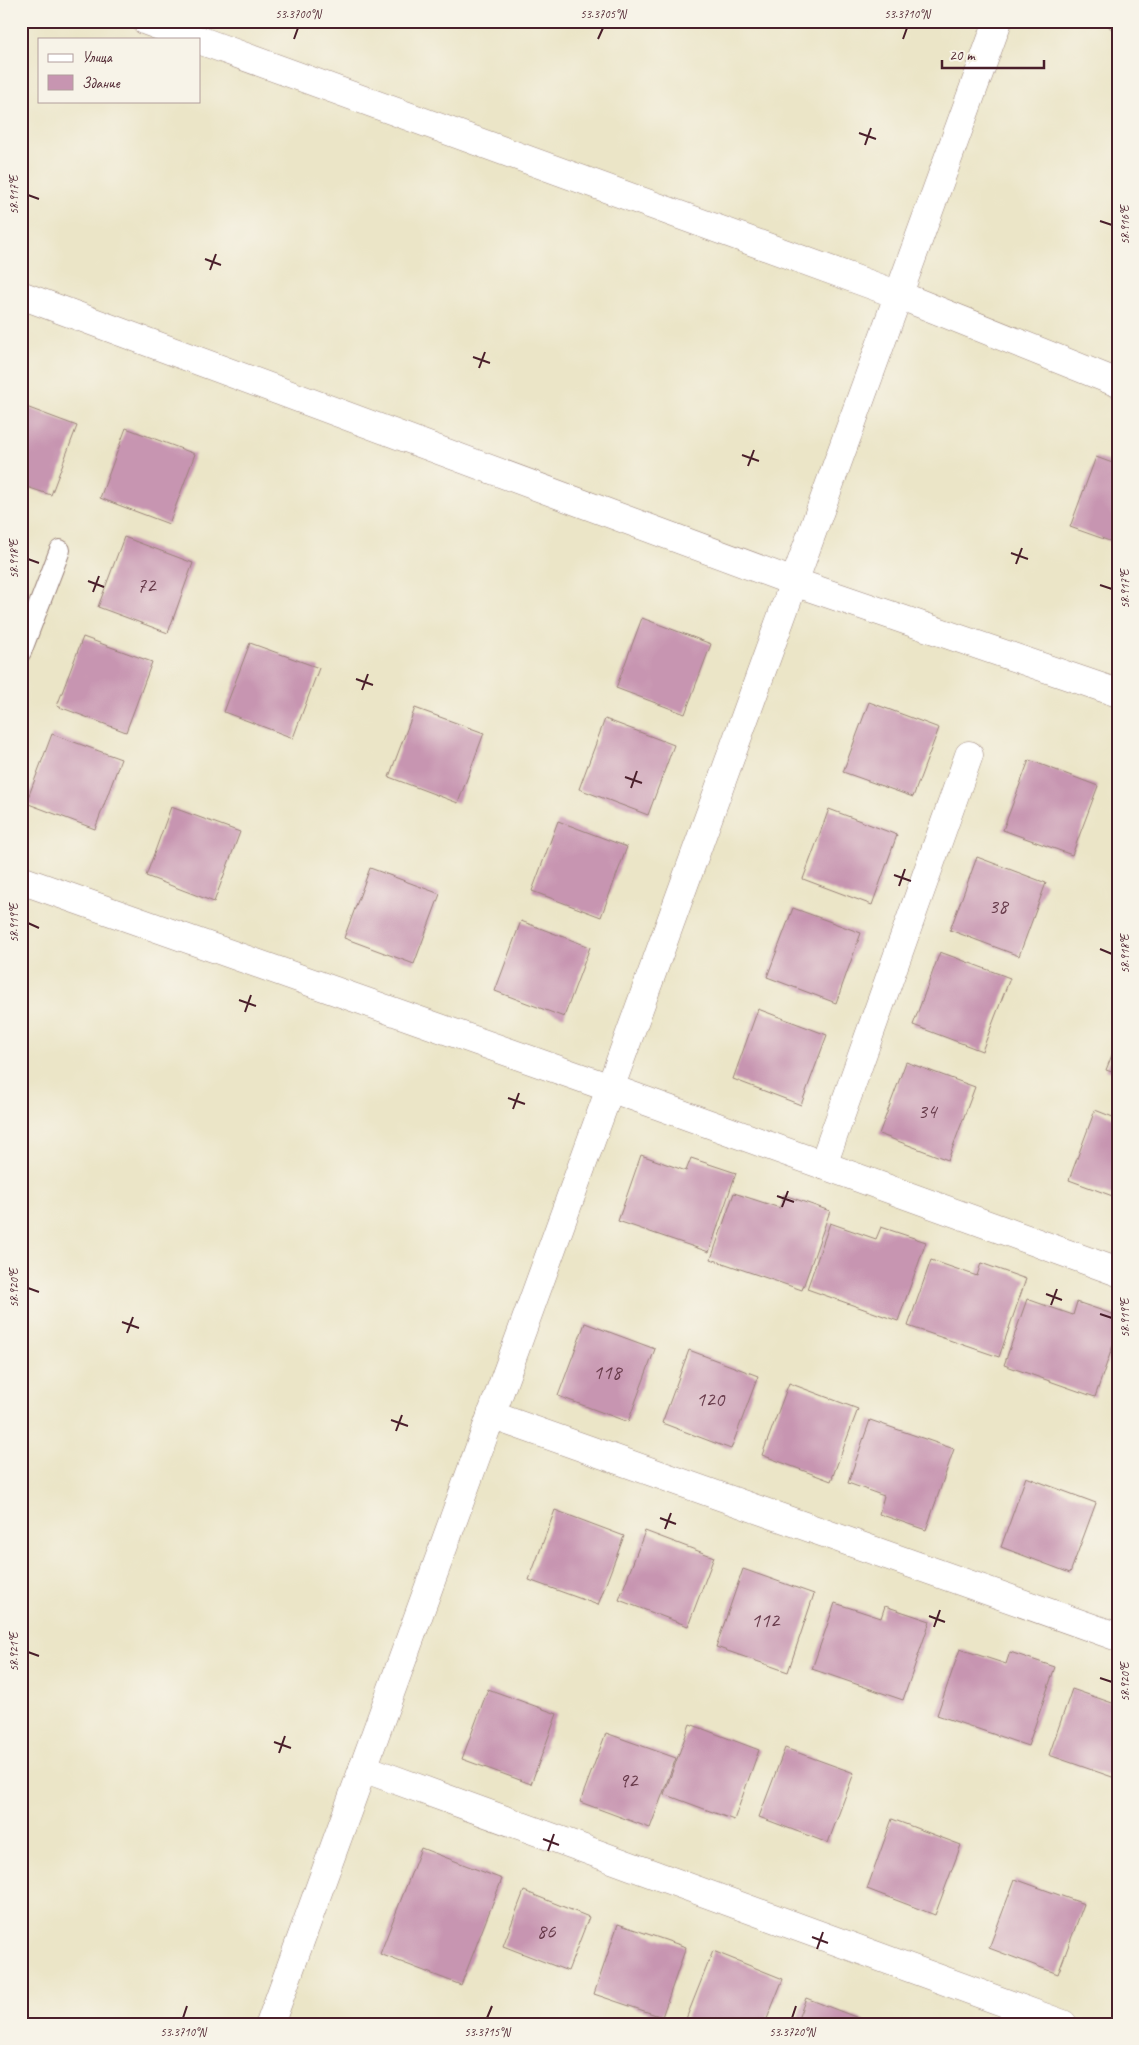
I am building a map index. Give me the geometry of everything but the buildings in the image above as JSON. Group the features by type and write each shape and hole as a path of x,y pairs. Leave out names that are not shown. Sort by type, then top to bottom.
{"street":[{"path":"146,21 191,38"},
{"path":"270,2024 998,21"},
{"path":"200,40 899,295 1118,382"},
{"path":"21,295 794,582 1118,693"},
{"path":"823,1165 969,755"},
{"path":"21,880 610,1088 1118,1272"},
{"path":"491,1414 1118,1637"},
{"path":"363,1768 1063,2024"}],"lane":[{"path":"21,652 60,550"}]}
